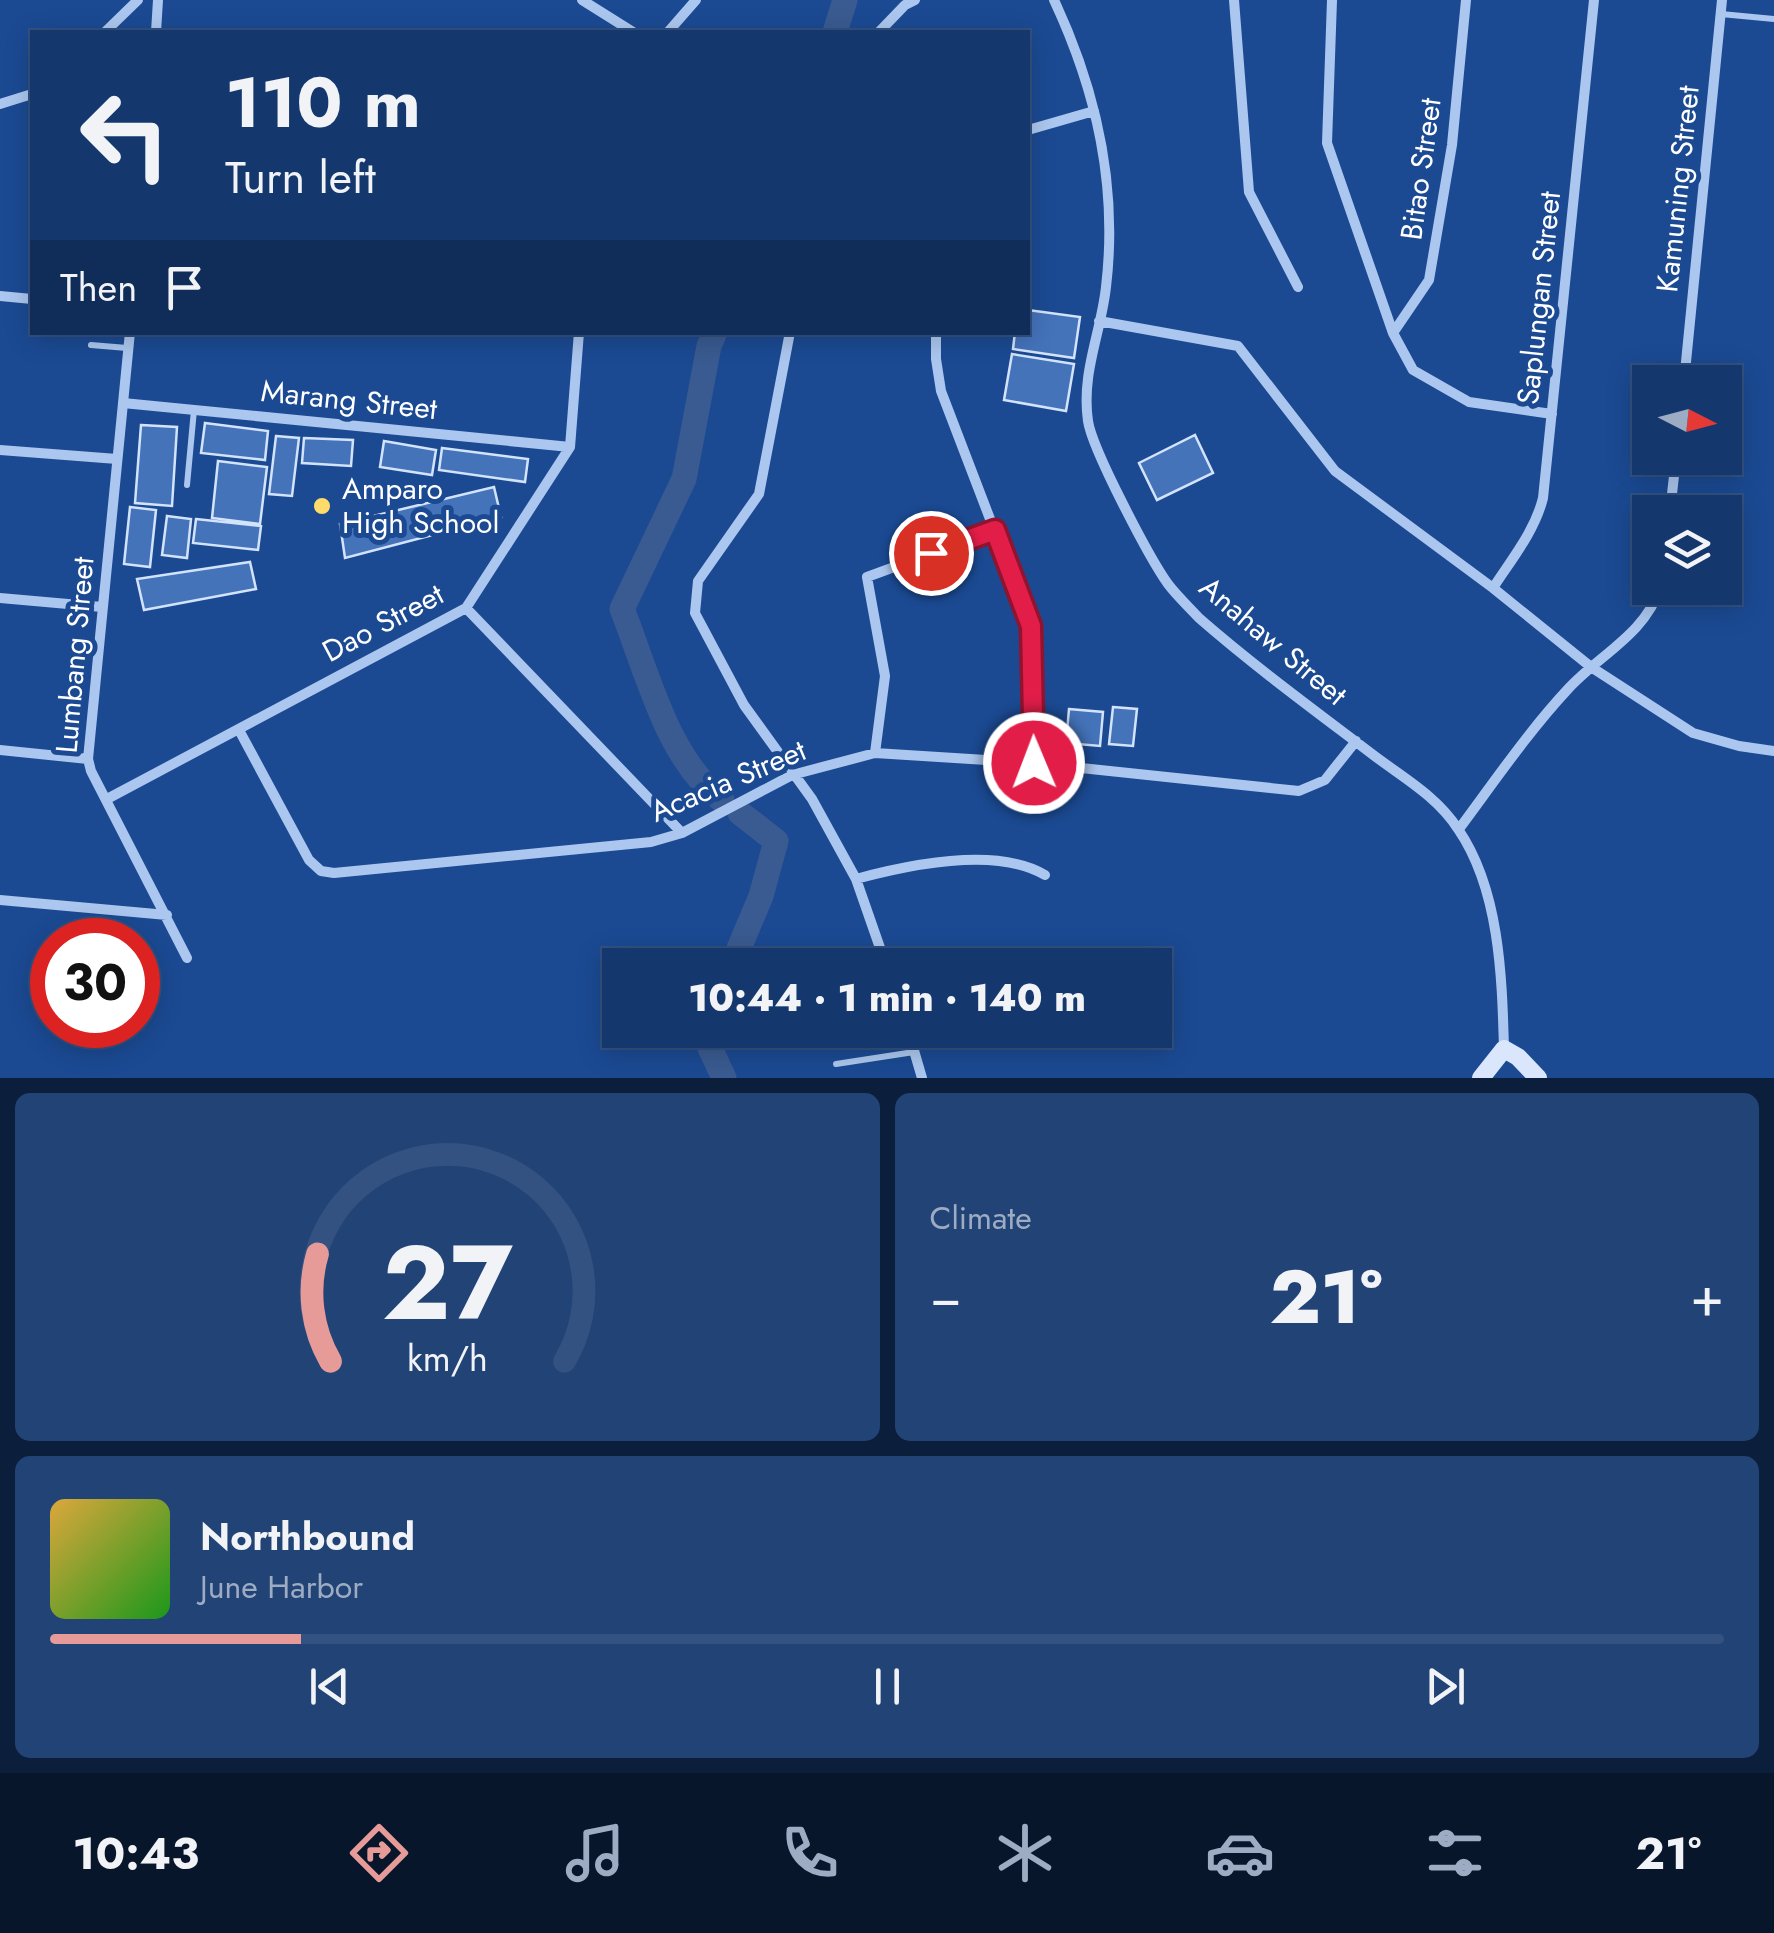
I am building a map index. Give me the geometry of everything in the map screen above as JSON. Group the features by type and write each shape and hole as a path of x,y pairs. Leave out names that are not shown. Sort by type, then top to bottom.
{"street":[{"path":"107,30 138,0"},
{"path":"156,30 158,0"},
{"path":"582,0 630,30"},
{"path":"670,30 696,0"},
{"path":"882,30 905,5 915,0"},
{"name":"Anahaw Street","path":"1054,0 1070,34 1110,181 1106,291 1085,388 1088,426 1099,454 1169,585 1221,637 1425,792 1459,830 1483,882 1490,912 1504,1050"},
{"path":"1234,0 1250,192 1298,287"},
{"path":"1332,0 1326,143 1393,333 1413,370 1468,402 1552,414"},
{"name":"Bitao Street","path":"1393,333 1429,280 1452,145 1466,0"},
{"name":"Saplungan Street","path":"1493,588 1540,512 1594,0"},
{"name":"Kamuning Street","path":"1686,365 1722,0"},
{"path":"0,104 30,95"},
{"path":"1030,129 1094,112"},
{"path":"0,296 30,299"},
{"path":"1098,321 1238,346 1334,470 1591,666 1693,733 1774,752"},
{"name":"Lumbang Street","path":"130,335 88,759 188,958"},
{"name":"Dao Street","path":"107,799 466,608 570,447 579,335"},
{"path":"789,335 758,494 698,581 695,613 744,705 812,799 856,879 880,948"},
{"path":"936,335 942,391 1031,626 1034,763"},
{"name":"Marang Street","path":"123,403 570,447"},
{"path":"0,450 117,459"},
{"path":"875,753 885,676 867,576 995,530"},
{"path":"0,598 102,607"},
{"path":"1459,830 1547,712 1591,666 1636,629 1653,605"},
{"path":"466,608 682,834"},
{"name":"Acacia Street","path":"239,730 309,860 320,871 334,873 651,842 682,834 792,776 875,753 1034,763 1299,791 1325,780 1356,741"},
{"path":"0,750 88,759"},
{"path":"856,879 892,870 973,861 1010,862 1044,876"},
{"path":"0,900 167,915"},
{"path":"913,1048 922,1078"},
{"path":"1481,1078 1504,1050 1518,1057 1538,1078"}],"lane":[{"path":"1721,14 1774,19"},
{"path":"92,345 128,348"},
{"path":"187,485 194,410"},
{"path":"836,1064 914,1052"}],"building":[{"path":"1030,310 1080,317 1074,358 1013,349 1015,335 1030,335"},
{"path":"1012,354 1074,364 1066,411 1004,400"},
{"path":"205,423 268,431 265,460 201,453"},
{"path":"141,425 177,427 172,506 135,503"},
{"path":"1195,435 1213,473 1157,500 1139,463"},
{"path":"276,436 299,438 292,496 269,494"},
{"path":"304,438 353,440 351,466 302,463"},
{"path":"384,441 436,450 432,475 380,467"},
{"path":"442,448 528,459 525,482 439,470"},
{"path":"218,461 267,467 260,524 212,518"},
{"path":"494,487 501,517 345,558 340,524"},
{"path":"130,507 156,510 150,567 124,564"},
{"path":"167,516 191,519 187,558 162,555"},
{"path":"196,519 261,526 258,550 193,543"},
{"path":"250,562 256,589 144,610 137,579"},
{"path":"1113,707 1137,709 1133,746 1109,744"},
{"path":"1069,709 1103,712 1100,746 1066,743"}],"waterway":[{"path":"836,30 845,0"},
{"path":"714,335 684,479 622,609 673,738 703,783 722,800"},
{"path":"739,948 761,896 776,841 740,813"},
{"path":"710,1048 724,1078"}],"place":[{"name":"Amparo High School","path":"322,506"}],"route":[{"path":"931,553 995,530 1031,626 1034,763"}]}
